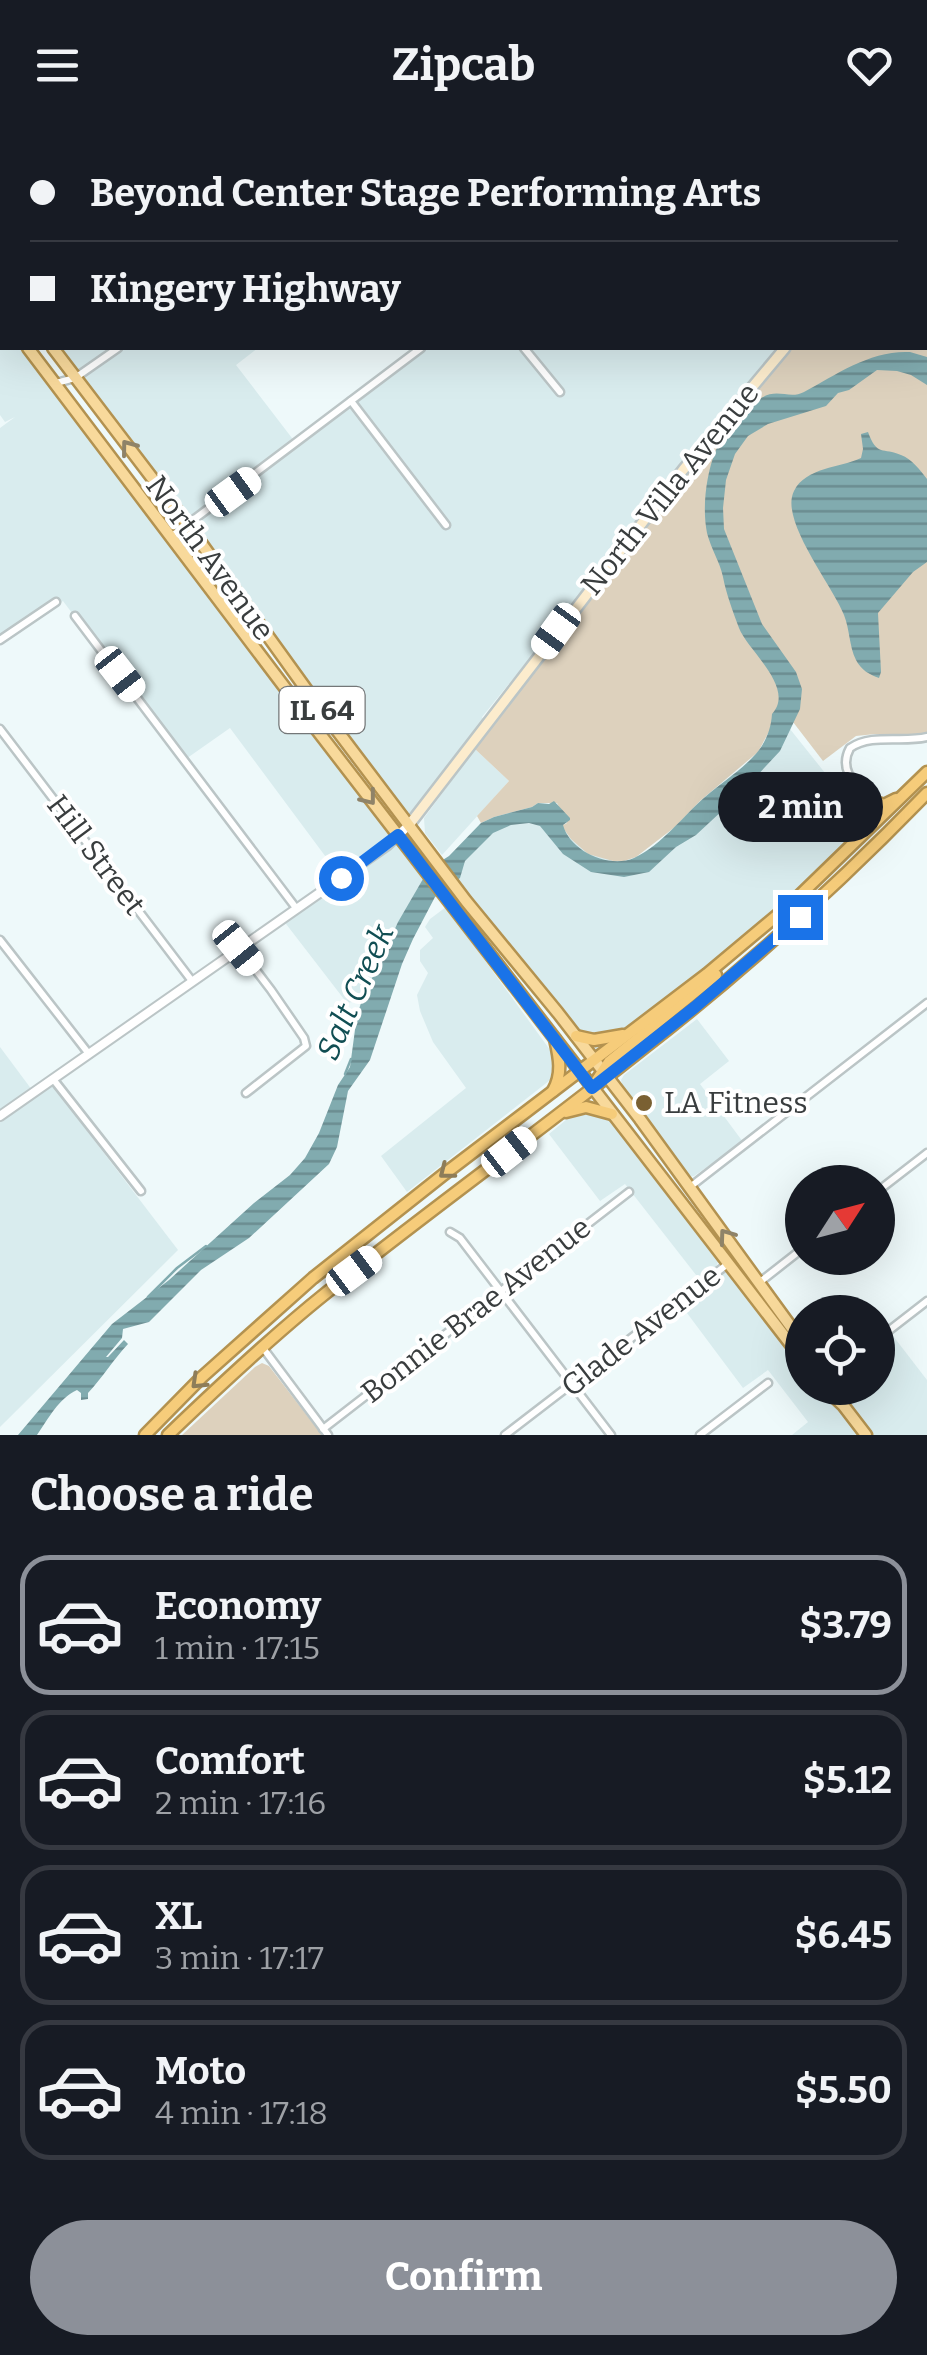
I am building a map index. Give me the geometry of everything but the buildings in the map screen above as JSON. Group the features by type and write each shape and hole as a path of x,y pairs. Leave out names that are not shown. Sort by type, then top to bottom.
{"highway":[{"path":"145,1435 286,1300 793,902 927,772"},
{"path":"862,837 870,820 870,800 888,804 910,789"},
{"path":"168,1435 324,1295 690,1011 800,917 927,793"},
{"path":"605,1074 609,1062 728,965 740,946"},
{"path":"576,1036 602,1040 628,1034"},
{"path":"552,1093 560,1069 554,1038"},
{"path":"556,1116 586,1107 612,1114"}],"main road":[{"name":"North Avenue","path":"30,350 172,536"},
{"name":"North Avenue","path":"55,350 188,524 408,825 594,1059 785,1318"},
{"name":"North Villa Avenue","path":"408,825 683,470 783,350"},
{"name":"IL 64","path":"172,536 311,723 785,1337"},
{"path":"843,1405 866,1435"}],"street":[{"path":"56,383 76,378 115,350"},
{"path":"172,536 418,350"},
{"path":"526,350 560,392"},
{"path":"351,401 446,525"},
{"path":"0,640 56,602"},
{"path":"75,616 296,908"},
{"name":"Hill Street","path":"0,729 192,981"},
{"path":"870,800 846,770 850,748 869,740 927,738"},
{"path":"0,1116 388,845 408,825"},
{"path":"0,940 88,1054"},
{"path":"238,948 293,1022 306,1046 246,1093"},
{"path":"690,1188 927,1003"},
{"path":"53,1079 141,1191"},
{"path":"895,1179 927,1154"},
{"name":"Bonnie Brae Avenue","path":"326,1432 629,1192"},
{"path":"450,1232 460,1238 611,1435"},
{"path":"760,1282 785,1262"},
{"name":"Glade Avenue","path":"505,1435 729,1263"},
{"path":"895,1326 927,1301"},
{"path":"263,1348 326,1432"},
{"path":"700,1435 768,1383"}],"shaded area":[{"path":"0,350 28,350 395,834 388,842 340,876 230,728 183,761 63,601 0,640 0,428 15,417 5,422 0,415"},
{"path":"57,350 255,350 236,365 295,442 189,521"},
{"path":"422,350 780,350 482,717 484,721 408,821 191,525"},
{"path":"790,350 927,350 927,733 856,736 823,761 793,722 771,728 758,752 675,827 636,857 624,861 588,854 563,828 567,823 557,803 538,803 481,823 477,816 509,781 475,749 691,468"},
{"path":"786,724 865,823 860,834 742,940 594,1055 453,877 459,864 481,837 504,824 536,820 640,869"},
{"path":"475,749 509,781 442,855 425,833 424,818"},
{"path":"399,840 426,875 398,922 362,1000 347,1003 283,920"},
{"path":"446,907 553,1054 554,1077 407,1192 381,1156 466,1088 433,1042 417,995 428,973 420,961 420,950 433,938 425,927"},
{"path":"697,1019 729,1061 700,1084 743,1142 689,1177 621,1080"},
{"path":"0,1047 32,1090 0,1112"},
{"path":"52,1085 178,1250 0,1427 0,1122"},
{"path":"587,1110 610,1121 717,1258 715,1269 700,1280 625,1184 600,1201 549,1134 572,1115"},
{"path":"729,1267 785,1339 785,1392 768,1370 743,1388 681,1305"},
{"path":"895,1338 927,1380 927,1435 869,1435 846,1405 895,1405"},
{"path":"262,1363 269,1366 322,1435 182,1435 255,1367"},
{"path":"795,1405 837,1405 861,1435 792,1435 808,1422"}],"water":[{"path":"910,352 927,357 927,385 911,375 877,370 849,390 838,393 826,406 768,424 748,436 735,454 726,480 724,529 762,624 796,672 802,689 800,709 780,751 696,835 649,872 624,877 591,872 563,854 540,826 529,823 493,833 465,861 460,878 435,897 413,939 370,1060 348,1091 337,1147 329,1164 249,1238 201,1270 149,1322 123,1329 122,1338 106,1357 124,1340 128,1344 88,1393 88,1399 81,1400 77,1390 59,1404 37,1435 18,1435 112,1324 169,1280 305,1158 350,1067 357,1015 398,922 423,879 481,823 554,801 570,818 563,825 582,850 602,859 624,861 654,845 759,750 778,704 778,693 768,670 739,628 707,533 706,491 716,450 742,416 766,396 799,394 868,359"},
{"path":"868,432 878,448 905,457 927,479 927,562 913,572 878,613 879,678 866,672 856,660 844,615 800,535 791,503 794,491 807,477 861,458 861,434"}],"waterway":[{"name":"Salt Creek","path":"345,1074 351,1059"},
{"name":"Salt Creek","path":"148,1297 206,1246"}],"place":[{"name":"LA Fitness","path":"644,1103"}],"route":[{"path":"341,878 398,835 592,1088 800,917"}]}
